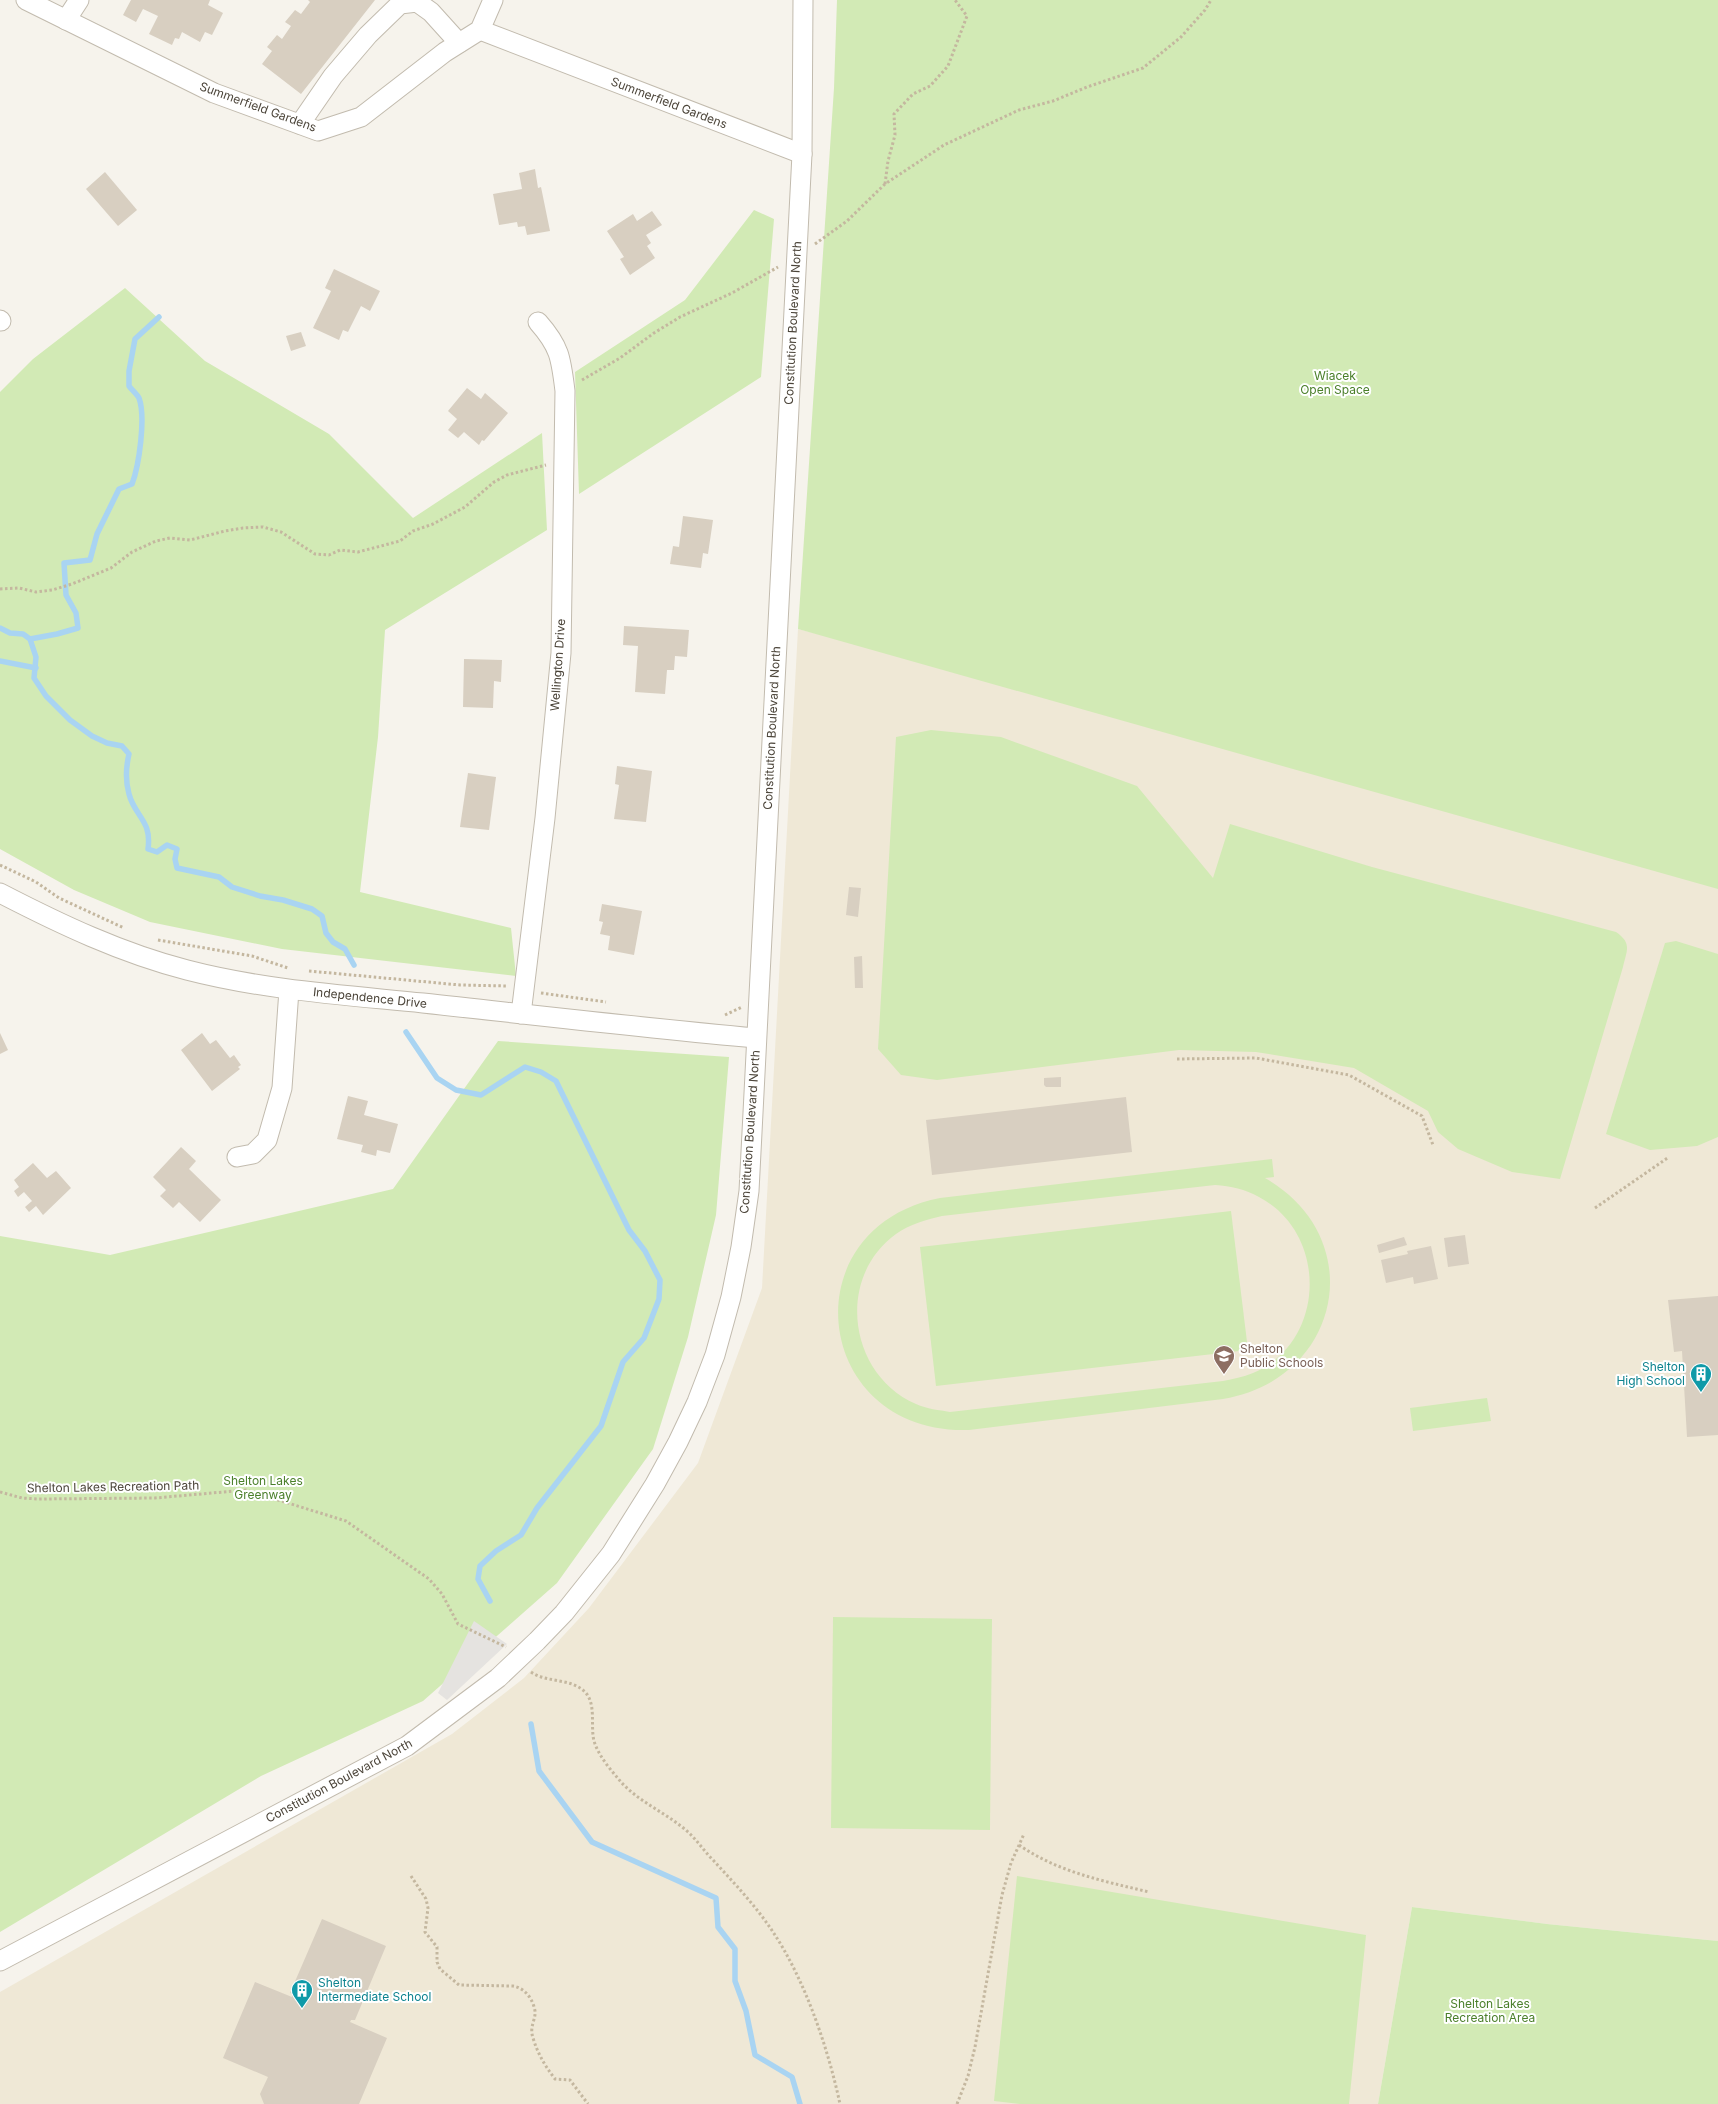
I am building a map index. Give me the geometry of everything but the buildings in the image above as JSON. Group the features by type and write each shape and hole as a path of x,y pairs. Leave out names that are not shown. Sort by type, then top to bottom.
{"street":[{"name":"Summerfield Gardens","path":"26,0 214,93 318,131 361,117 480,30 802,154"},
{"path":"66,20 79,0"},
{"path":"480,30 493,0"},
{"name":"Constitution Boulevard North","path":"0,1961 407,1746 498,1678 537,1641 590,1581 633,1521 660,1476 697,1402 715,1355 731,1297 749,1191 802,154 803,0"},
{"path":"300,124 333,76 368,35 400,4 417,2 431,12 459,44"},
{"name":"Wellington Drive","path":"521,1014 546,818 561,653 565,391 561,359 553,339 538,322"},
{"name":"Independence Drive","path":"0,893 63,926 146,958 188,971 289,990 756,1038"},
{"path":"237,1157 253,1154 267,1140 270,1132 282,1088 289,990"}],"path":[{"path":"885,184 888,160 895,135 894,114 912,94 930,86 948,66 967,16 955,0"},
{"path":"565,391 620,358 680,317 732,293 797,255 847,221 885,184 944,145 1013,113 1053,101 1143,68 1181,37 1205,10 1211,0"},
{"path":"0,589 19,588 36,592 52,590 111,568 132,552 156,541 170,538 190,540 242,528 263,527 281,532 315,554 329,555 340,550 358,552 400,541 413,531 448,517 465,507 494,482 507,475 565,460"},
{"path":"0,865 36,882 59,898 127,929"},
{"path":"155,940 252,956 289,969"},
{"path":"308,971 460,985 501,985 611,1003"},
{"path":"720,1019 738,1007 758,1004"},
{"path":"1178,1059 1256,1058 1349,1075 1422,1116 1433,1145"},
{"path":"1594,1208 1669,1157"},
{"name":"Shelton Lakes Recreation Path","path":"0,1492 22,1498 38,1499 155,1498 246,1490 257,1493 270,1499 346,1521 429,1579 442,1594 458,1624 504,1645"},
{"path":"530,1671 573,1684 584,1691 591,1704 594,1741 600,1756 622,1784 688,1832 742,1891 773,1932 797,1972 836,2085 840,2104"},
{"path":"957,2104 968,2076 975,2047 1002,1895 1010,1862 1024,1834"},
{"path":"1019,1844 1036,1857 1056,1866 1087,1877 1149,1892"},
{"path":"411,1876 426,1898 428,1908 425,1932 437,1947 437,1962 440,1969 459,1984 522,1988 530,1997 535,2012 531,2024 532,2036 543,2063 555,2079 570,2080 588,2104"}],"shaded area":[{"name":"Shelton Public Schools","path":"798,629 1344,769 1718,882 1718,1941 1547,1924 1412,1907 1378,2104 0,2104 0,1992 452,1734 524,1678 589,1608 698,1463 762,1288"},
{"path":"474,1621 507,1644 447,1700 438,1693"}],"green space":[{"name":"Wiacek Open Space","path":"837,0 1718,0 1718,889 798,629 834,88"},
{"path":"754,210 774,219 761,377 579,494 575,372 685,300"},
{"path":"125,288 205,361 329,434 413,518 542,433 547,530 385,630 378,737 360,892 511,928 516,976 282,949 150,922 74,890 0,849 0,392 33,359"},
{"path":"931,730 1001,737 1137,786 1213,878 1230,824 1372,867 1616,932 1626,943 1626,956 1560,1179 1512,1172 1458,1149 1438,1132 1428,1111 1354,1068 1256,1052 1179,1050 937,1080 901,1075 878,1049 896,737"},
{"path":"1676,941 1718,954 1718,1137 1697,1146 1650,1150 1606,1134 1665,943"},
{"name":"Shelton Lakes Greenway","path":"498,1041 729,1057 716,1215 688,1337 653,1449 557,1583 423,1701 261,1776 0,1932 0,1236 110,1255 393,1189"},
{"path":"1272,1159 1274,1177 1265,1178 1298,1204 1319,1235 1329,1269 1328,1304 1316,1336 1295,1364 1263,1386 1223,1399 969,1430 917,1423 877,1400 851,1367 839,1327 841,1286 858,1248 891,1217 940,1198","holes":["1221,1185 1238,1188 1254,1194 1282,1214 1298,1236 1307,1261 1310,1287 1305,1313 1295,1338 1277,1358 1253,1373 1223,1381 950,1412 920,1406 893,1390 876,1371 864,1349 858,1325 858,1299 864,1275 877,1253 896,1234 907,1228 942,1216"]},
{"path":"1231,1211 1248,1350 936,1386 920,1247"},
{"path":"1487,1398 1491,1421 1413,1431 1410,1408"},
{"path":"833,1617 992,1619 990,1830 831,1828"},
{"path":"1017,1876 1366,1935 1349,2104 1020,2104 994,2101"},
{"name":"Shelton Lakes Recreation Area","path":"1412,1907 1547,1924 1718,1941 1718,2104 1378,2104"}],"waterway":[{"path":"30,639 78,628 76,613 66,595 64,563 90,560 97,534 119,489 132,484 139,454 142,417 139,398 129,386 129,371 135,339 159,317"},
{"path":"0,628 10,633 23,634 30,639 36,657 34,678 46,696 70,720 92,736 107,743 122,746 129,754 126,774 127,784 132,802 148,831 148,849 157,852 167,845 177,849 175,859 177,868 219,877 232,887 312,909 322,916 326,933 333,942 345,949 354,965"},
{"path":"0,661 36,668"},
{"path":"406,1032 437,1078 456,1090 481,1095 525,1067 541,1072 556,1081 629,1230 645,1251 660,1280 659,1299 644,1338 623,1362 601,1426 537,1508 521,1535 496,1551 480,1566 478,1579 490,1601"},
{"path":"531,1724 539,1771 592,1842 716,1898 718,1927 735,1949 735,1981 746,2011 755,2055 792,2077 800,2104"}],"place":[{"name":"Shelton Public Schools","path":"1224,1375"},
{"name":"Shelton High School","path":"1701,1393"},
{"name":"Shelton Intermediate School","path":"302,2009"}]}
